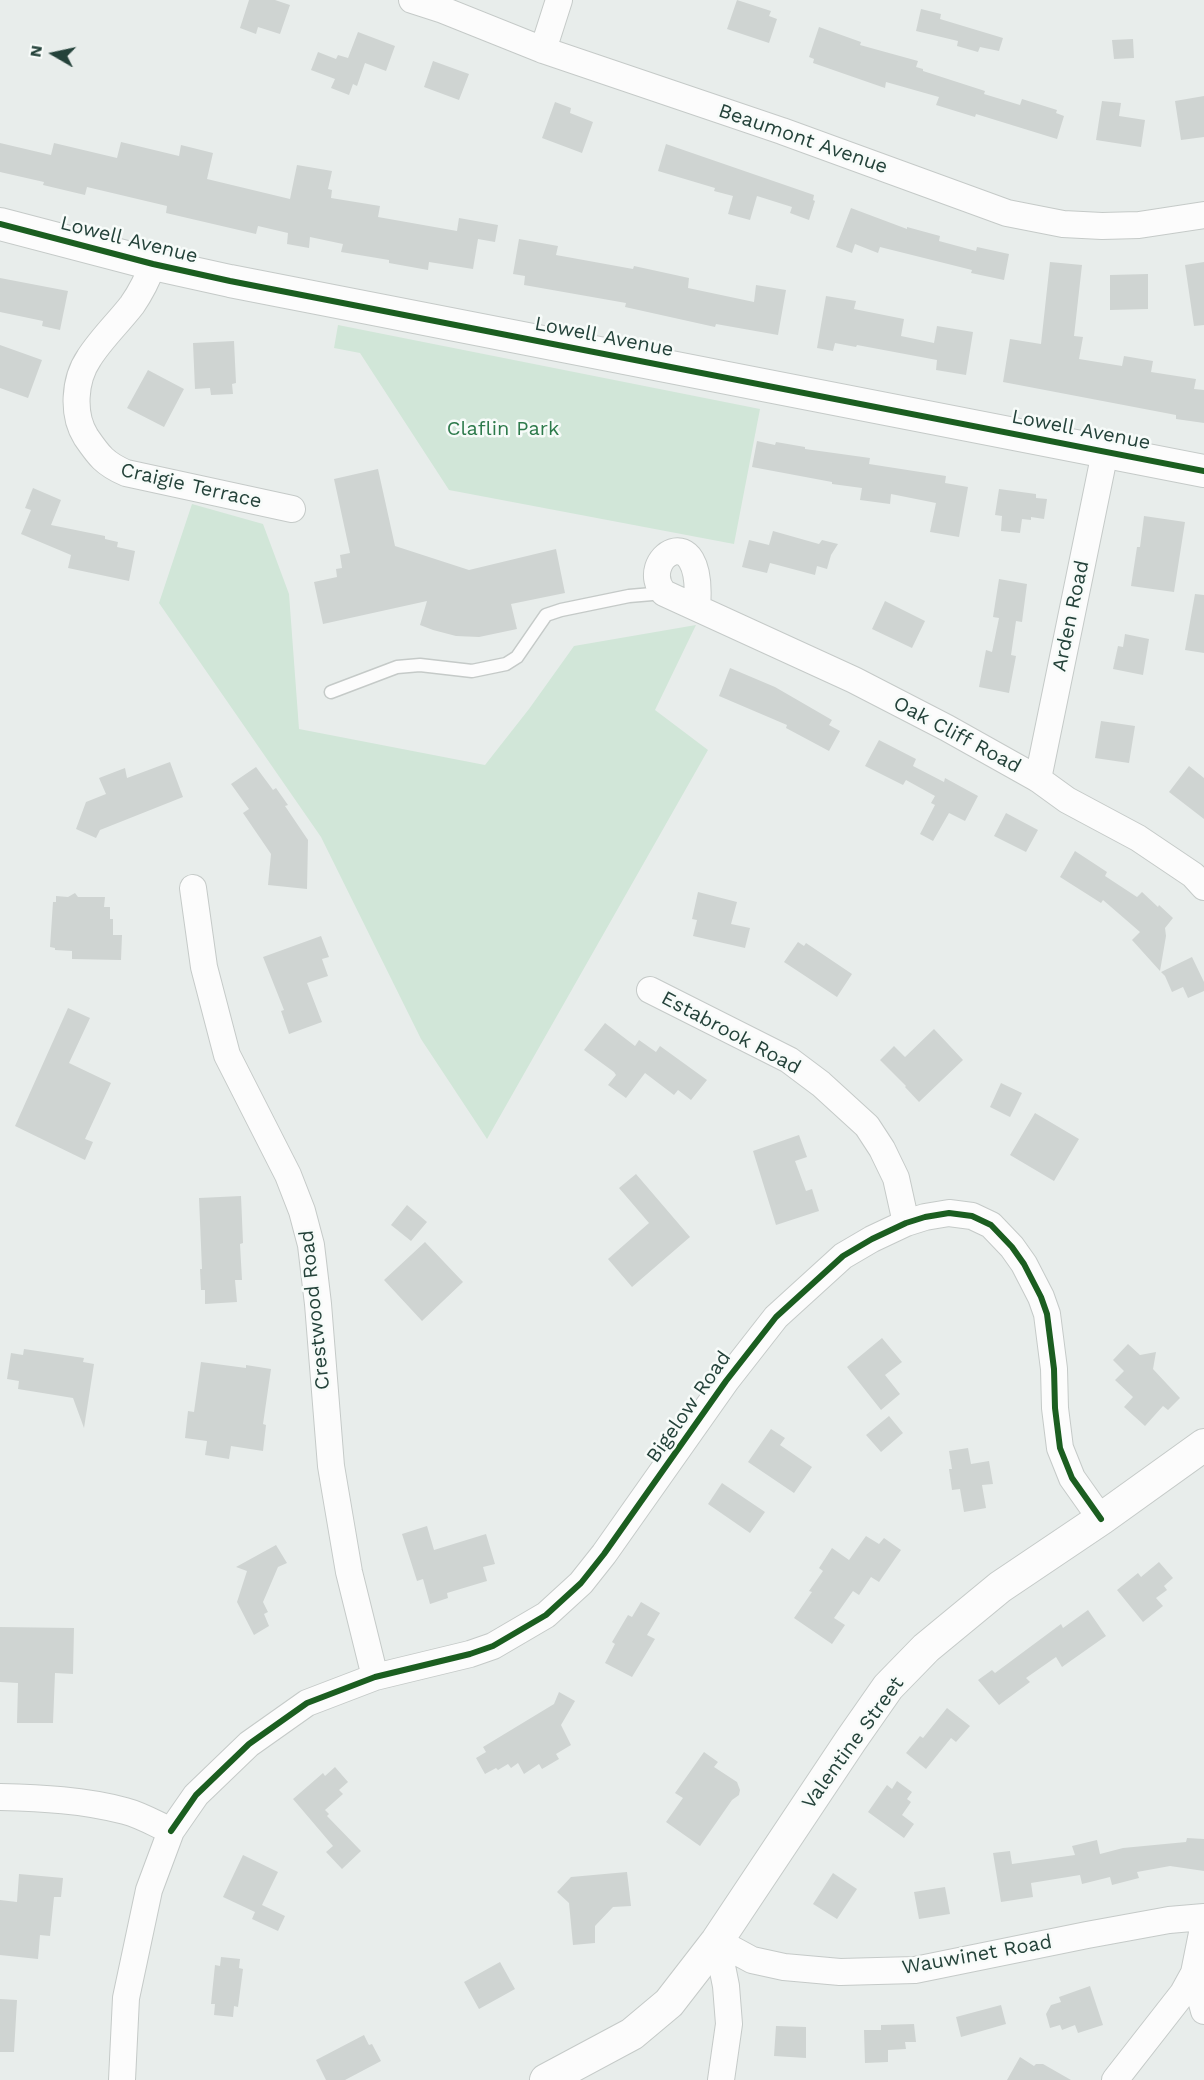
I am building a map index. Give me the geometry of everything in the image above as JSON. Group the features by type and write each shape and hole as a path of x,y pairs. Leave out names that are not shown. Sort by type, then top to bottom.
{"street":[{"name":"Beaumont Avenue","path":"412,0 543,50 793,135 1007,213 1063,224 1102,226 1139,225 1204,215"},
{"path":"543,50 559,0"},
{"name":"Lowell Avenue","path":"0,224 153,264 242,284 1204,471"},
{"name":"Craigie Terrace","path":"153,264 134,302 87,360 76,404 83,432 101,458 110,466 126,473 292,509"},
{"name":"Arden Road","path":"1038,779 1105,452"},
{"path":"664,593 658,585 658,568 670,552 681,552 692,561 698,575 697,608"},
{"name":"Oak Cliff Road","path":"664,593 854,680 947,728 1038,779 1067,800 1138,838 1193,875 1204,887"},
{"name":"Crestwood Road","path":"194,888 204,967 227,1055 288,1175 302,1211 311,1245 336,1498 350,1572 375,1677"},
{"name":"Estabrook Road","path":"650,990 789,1060 821,1084 867,1126 882,1149 896,1178 906,1223"},
{"name":"Bigelow Road","path":"122,2080 126,1998 149,1890 171,1831 196,1795 249,1743 307,1703 375,1677 470,1654 493,1646 546,1615 581,1583 610,1547 726,1381 776,1317 843,1257 872,1239 906,1223 949,1213 972,1216 991,1226 1012,1247 1024,1264 1047,1314 1060,1448 1071,1478 1101,1519"},
{"name":"Valentine Street","path":"546,2080 632,2034 669,2003 717,1941 888,1687 926,1648 1000,1587 1101,1519 1204,1445"},
{"path":"0,1797 36,1798 127,1811 171,1831"},
{"name":"Wauwinet Road","path":"717,1941 752,1960 784,1967 840,1972 915,1970 1087,1935 1169,1920 1204,1917"},
{"path":"1115,2080 1182,1993 1194,1973 1204,1923"},
{"path":"717,1941 726,1986 729,2024 721,2080"},
{"path":"1194,1973 1204,2011"}],"lane":[{"path":"331,693 397,667 420,665 472,671 506,664 517,657 546,615 629,596 664,593"}],"green space":[{"name":"Claflin Park","path":"338,325 760,409 734,544 449,490 360,353 334,348"},
{"path":"192,504 263,524 289,594 299,729 485,765 574,646 696,625 655,710 708,750 487,1139 421,1039 321,837 159,603"}],"building":[{"path":"249,0 275,0 290,5 280,34 258,27 256,34 240,28"},
{"path":"737,0 771,11 769,16 777,19 769,43 727,29"},
{"path":"921,9 941,14 940,19 1003,38 999,51 980,47 978,52 957,46 958,41 916,31"},
{"path":"819,27 861,42 860,45 918,61 916,67 923,71 985,91 984,94 1020,105 1022,99 1057,110 1056,113 1064,116 1057,139 976,114 975,117 936,105 939,97 886,82 885,88 813,63 814,59 809,57"},
{"path":"358,32 395,46 386,71 365,63 357,86 353,84 349,95 331,88 335,79 311,70 318,52 336,59 338,55 348,58"},
{"path":"1133,39 1134,58 1114,59 1112,40"},
{"path":"433,61 469,74 459,100 424,87"},
{"path":"1204,96 1204,137 1181,140 1175,101"},
{"path":"1102,101 1121,103 1119,116 1145,120 1141,147 1096,140"},
{"path":"555,102 571,108 570,113 593,122 582,153 542,138"},
{"path":"121,142 179,156 181,145 213,153 207,179 290,199 297,165 332,171 328,189 332,190 331,198 380,206 378,217 457,231 459,218 498,225 495,242 478,239 473,269 429,262 428,270 389,263 389,260 341,252 343,244 310,237 309,248 287,244 288,233 258,226 256,234 166,213 167,206 87,187 85,195 43,185 44,182 0,172 0,143 51,155 54,143 117,158"},
{"path":"666,144 814,195 813,200 815,201 809,220 790,213 792,207 757,196 750,220 728,214 733,196 714,191 715,188 658,171"},
{"path":"851,208 907,229 907,227 940,236 939,241 976,251 977,247 1009,254 1004,280 880,247 878,253 855,244 852,253 836,247"},
{"path":"519,239 558,246 556,255 633,269 634,266 689,278 688,288 754,302 756,285 786,290 778,335 716,324 715,327 625,307 626,303 524,285 525,276 513,274"},
{"path":"1050,262 1082,265 1074,336 1083,337 1079,359 1122,366 1124,356 1153,361 1151,372 1196,379 1194,389 1204,390 1204,423 1176,419 1176,415 1003,382 1010,339 1041,344"},
{"path":"1204,262 1204,325 1194,326 1185,265"},
{"path":"1148,274 1148,309 1110,310 1110,275"},
{"path":"0,278 68,291 60,330 42,326 43,321 0,312"},
{"path":"826,296 856,301 854,309 904,319 901,336 934,343 937,326 973,332 966,375 936,370 937,360 857,345 856,347 835,343 833,351 817,348"},
{"path":"234,341 236,383 232,384 233,394 211,395 210,388 195,389 193,343"},
{"path":"0,345 42,360 28,398 0,388"},
{"path":"148,370 184,389 164,427 127,408"},
{"path":"757,441 775,445 776,442 805,447 805,449 870,458 869,464 946,476 945,483 968,487 959,537 930,532 936,503 891,494 890,504 860,500 862,488 752,467"},
{"path":"378,469 395,546 469,570 556,549 565,593 511,604 517,629 479,637 456,636 420,625 427,601 323,624 314,582 337,577 336,569 342,568 340,555 350,553 334,479"},
{"path":"33,488 61,500 51,525 105,536 105,539 118,542 117,547 135,551 129,581 68,568 71,555 21,534 31,510 25,508"},
{"path":"999,489 1036,494 1036,498 1047,499 1044,519 1031,517 1031,520 1022,519 1020,533 1001,531 1002,516 995,515"},
{"path":"1144,516 1185,522 1174,592 1131,586"},
{"path":"773,531 819,544 822,540 838,544 831,555 827,569 817,566 815,575 770,563 767,573 742,567 749,540 769,545"},
{"path":"999,579 1027,584 1022,622 1016,621 1011,655 1016,656 1009,693 979,687 986,650 992,652 999,618 993,617"},
{"path":"1195,594 1204,595 1204,653 1185,650"},
{"path":"885,601 925,621 912,648 872,629"},
{"path":"1125,634 1149,639 1143,675 1113,669 1118,646 1123,647"},
{"path":"730,668 775,687 832,720 829,725 840,731 829,751 786,728 787,725 719,696"},
{"path":"1101,721 1135,726 1129,763 1095,758"},
{"path":"879,740 916,759 913,766 944,782 945,778 978,796 965,821 949,813 933,841 920,834 935,805 931,803 935,796 906,780 903,785 865,766"},
{"path":"170,762 183,797 100,830 96,838 76,829 86,802 106,794 99,778 125,768 127,778"},
{"path":"1189,766 1204,778 1204,819 1169,792"},
{"path":"256,767 273,790 276,788 308,840 307,889 268,885 271,854 243,813 249,809 231,784"},
{"path":"1006,813 1038,830 1026,852 994,836"},
{"path":"1075,851 1107,872 1105,876 1137,897 1142,892 1173,918 1165,928 1166,936 1160,971 1132,940 1140,932 1103,900 1101,903 1060,877"},
{"path":"698,892 737,902 731,924 750,928 745,948 693,936 697,920 692,919"},
{"path":"75,893 78,897 105,897 104,907 110,907 110,919 113,919 113,935 122,935 121,960 72,959 72,951 55,950 50,947 53,902 56,902 56,896 68,897"},
{"path":"321,936 329,957 322,959 328,976 307,983 322,1022 289,1034 281,1011 284,1010 263,957"},
{"path":"798,942 804,946 806,943 852,974 837,997 784,962"},
{"path":"1192,957 1204,982 1204,991 1188,998 1183,987 1172,992 1161,972"},
{"path":"68,1008 90,1018 69,1063 111,1083 85,1139 93,1142 85,1160 15,1126"},
{"path":"605,1023 635,1046 639,1040 656,1052 660,1046 707,1080 691,1100 678,1090 674,1095 645,1073 626,1098 608,1085 616,1075 614,1072 584,1050"},
{"path":"934,1029 963,1060 919,1102 880,1060 894,1046 905,1057"},
{"path":"1001,1083 1022,1093 1010,1117 990,1107"},
{"path":"1035,1113 1079,1139 1054,1181 1010,1155"},
{"path":"799,1135 807,1157 795,1161 806,1191 812,1189 819,1211 776,1225 753,1151"},
{"path":"636,1174 690,1237 632,1287 608,1259 649,1223 619,1188"},
{"path":"241,1196 242,1280 235,1280 237,1302 205,1304 205,1290 201,1290 199,1198"},
{"path":"407,1205 427,1222 411,1241 391,1225"},
{"path":"425,1242 463,1282 422,1321 384,1280"},
{"path":"882,1338 902,1362 885,1375 900,1394 881,1410 847,1367"},
{"path":"1128,1344 1140,1355 1156,1352 1153,1369 1180,1398 1168,1410 1163,1406 1145,1426 1124,1407 1133,1397 1115,1380 1124,1371 1113,1360"},
{"path":"24,1349 84,1358 83,1362 94,1364 84,1428 73,1398 18,1389 19,1381 7,1379 11,1353 23,1355"},
{"path":"201,1362 271,1369 263,1424 266,1425 263,1451 231,1446 229,1459 205,1455 207,1441 185,1438 188,1411 194,1412"},
{"path":"889,1416 903,1433 881,1452 866,1435"},
{"path":"771,1429 785,1438 780,1445 812,1467 794,1493 748,1462"},
{"path":"968,1448 971,1464 989,1461 993,1484 982,1485 986,1508 964,1512 960,1489 952,1490 949,1451"},
{"path":"722,1483 765,1512 750,1533 708,1504"},
{"path":"427,1526 434,1550 486,1534 495,1564 483,1567 487,1581 447,1593 448,1598 430,1604 423,1579 417,1581 402,1534"},
{"path":"866,1536 879,1544 884,1538 901,1550 879,1582 871,1577 859,1595 853,1591 834,1618 845,1625 832,1644 794,1618 812,1592 809,1591 823,1571 819,1568 832,1548 849,1560"},
{"path":"276,1545 287,1563 278,1567 263,1602 268,1612 264,1614 269,1626 254,1635 237,1602 247,1571 236,1567"},
{"path":"1159,1562 1173,1578 1164,1586 1167,1590 1156,1598 1163,1606 1143,1622 1117,1590 1138,1573 1141,1577"},
{"path":"641,1602 660,1613 647,1635 655,1639 632,1677 605,1663 615,1644 612,1642 628,1615 632,1617"},
{"path":"1088,1610 1106,1636 1062,1667 1056,1657 1026,1678 1030,1682 999,1705 978,1680 992,1670 995,1673 1061,1624 1063,1628"},
{"path":"0,1627 74,1628 73,1674 55,1673 53,1723 17,1723 18,1683 0,1682"},
{"path":"559,1692 575,1701 561,1725 571,1745 556,1754 559,1759 542,1769 539,1764 524,1774 518,1763 511,1768 508,1764 485,1774 476,1758 486,1752 483,1747 554,1704"},
{"path":"947,1708 970,1726 956,1742 951,1738 926,1769 906,1753 920,1736 923,1738"},
{"path":"704,1752 718,1762 714,1767 737,1782 740,1790 739,1795 732,1800 700,1846 666,1822 683,1798 675,1793"},
{"path":"335,1767 348,1782 339,1790 343,1794 325,1810 329,1814 327,1816 361,1851 342,1869 326,1852 333,1846 293,1799 323,1773 325,1776"},
{"path":"897,1781 912,1792 907,1799 911,1802 902,1815 914,1824 904,1838 868,1812 887,1785 892,1789"},
{"path":"1187,1838 1204,1839 1204,1871 1170,1866 1137,1872 1139,1878 1112,1885 1110,1877 1082,1884 1080,1875 1031,1883 1033,1897 1001,1902 993,1853 1010,1851 1012,1864 1075,1855 1072,1846 1097,1840 1100,1854 1123,1848 1186,1842"},
{"path":"243,1855 278,1872 262,1905 285,1916 278,1931 252,1919 255,1912 223,1897"},
{"path":"627,1872 631,1906 613,1907 595,1926 595,1943 573,1945 569,1903 557,1892 571,1877"},
{"path":"833,1873 857,1889 837,1919 813,1904"},
{"path":"19,1874 63,1878 61,1897 54,1897 50,1936 40,1935 38,1959 0,1955 0,1900 17,1902"},
{"path":"945,1887 950,1914 919,1919 914,1892"},
{"path":"221,1957 240,1959 239,1968 243,1969 238,2007 234,2006 233,2017 214,2015 215,2004 211,2004 215,1965 220,1966"},
{"path":"500,1962 515,1989 479,2009 464,1982"},
{"path":"1090,1986 1103,2025 1078,2033 1075,2025 1062,2030 1060,2025 1050,2028 1046,2014 1051,2005 1061,2002 1059,1997"},
{"path":"0,1999 17,2000 14,2052 0,2052"},
{"path":"1001,2005 1006,2024 961,2037 956,2017"},
{"path":"914,2024 916,2042 905,2042 906,2049 888,2050 888,2062 865,2063 864,2030 881,2030 881,2025"},
{"path":"776,2026 806,2027 806,2058 774,2056"},
{"path":"364,2035 381,2061 345,2080 326,2080 316,2060"},
{"path":"1020,2057 1034,2066 1043,2064 1071,2080 1007,2080"}],"cycle path":[{"path":"0,224 153,264 230,281 1204,471"},
{"path":"171,1831 196,1795 249,1744 307,1703 375,1677 470,1654 493,1646 546,1615 581,1583 604,1554 726,1381 776,1317 843,1256 906,1223 949,1213 972,1216 991,1225 1012,1247 1024,1264 1047,1314 1060,1448 1072,1478 1101,1519"}]}
